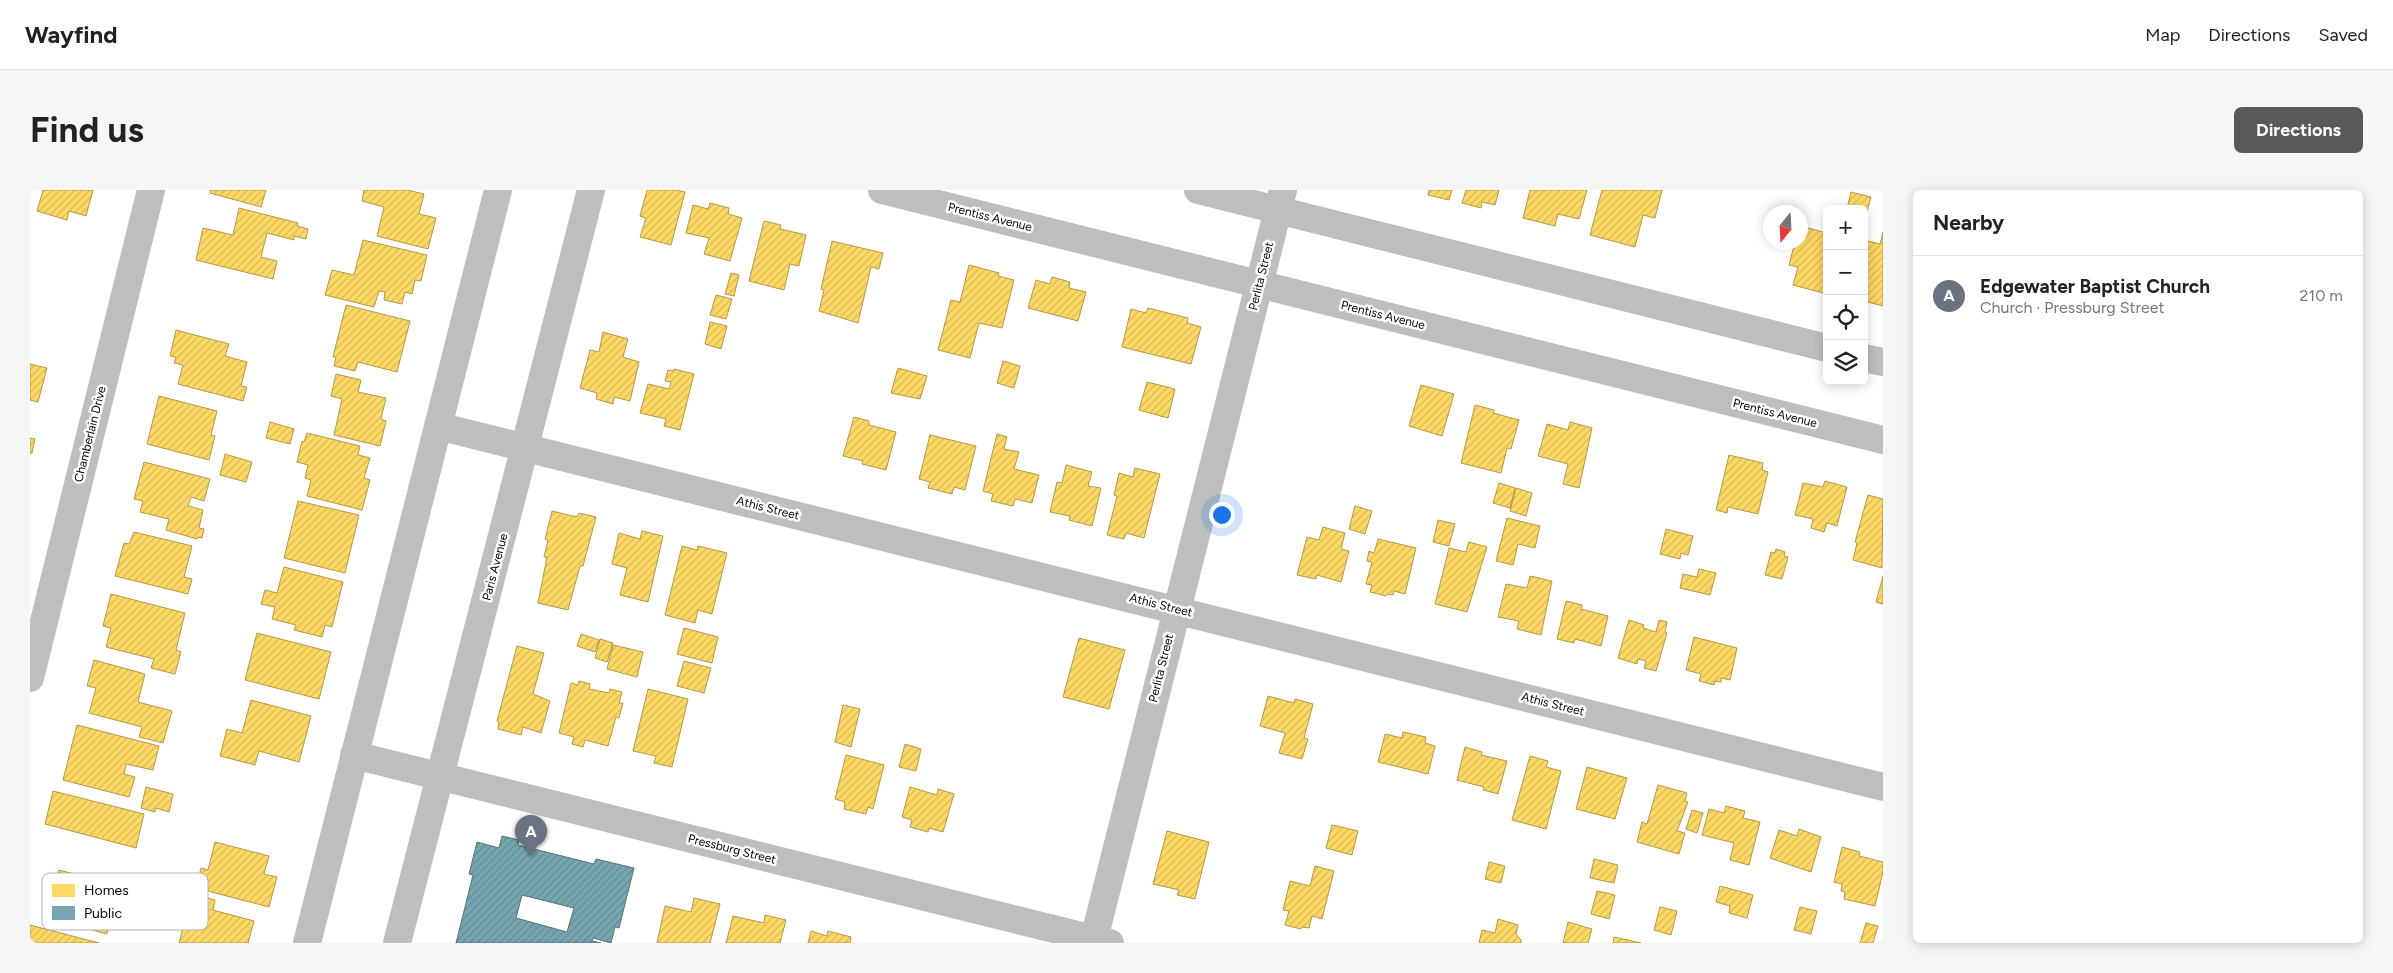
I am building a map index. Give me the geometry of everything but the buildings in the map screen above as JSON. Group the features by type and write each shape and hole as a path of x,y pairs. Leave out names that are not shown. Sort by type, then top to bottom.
{"street":[{"name":"Chamberlain Drive","path":"30,678 150,190"},
{"path":"307,943 498,190"},
{"name":"Paris Avenue","path":"397,943 591,190"},
{"name":"Prentiss Avenue","path":"882,190 1883,440"},
{"path":"1198,190 1280,200 1823,347"},
{"name":"Perlita Street","path":"1099,942 1176,609 1280,200"},
{"path":"1868,359 1883,362"},
{"name":"Athis Street","path":"438,426 1883,787"},
{"name":"Pressburg Street","path":"354,755 1099,942"}],"place":[{"name":"Edgewater Baptist Church","path":"531,856"}]}
